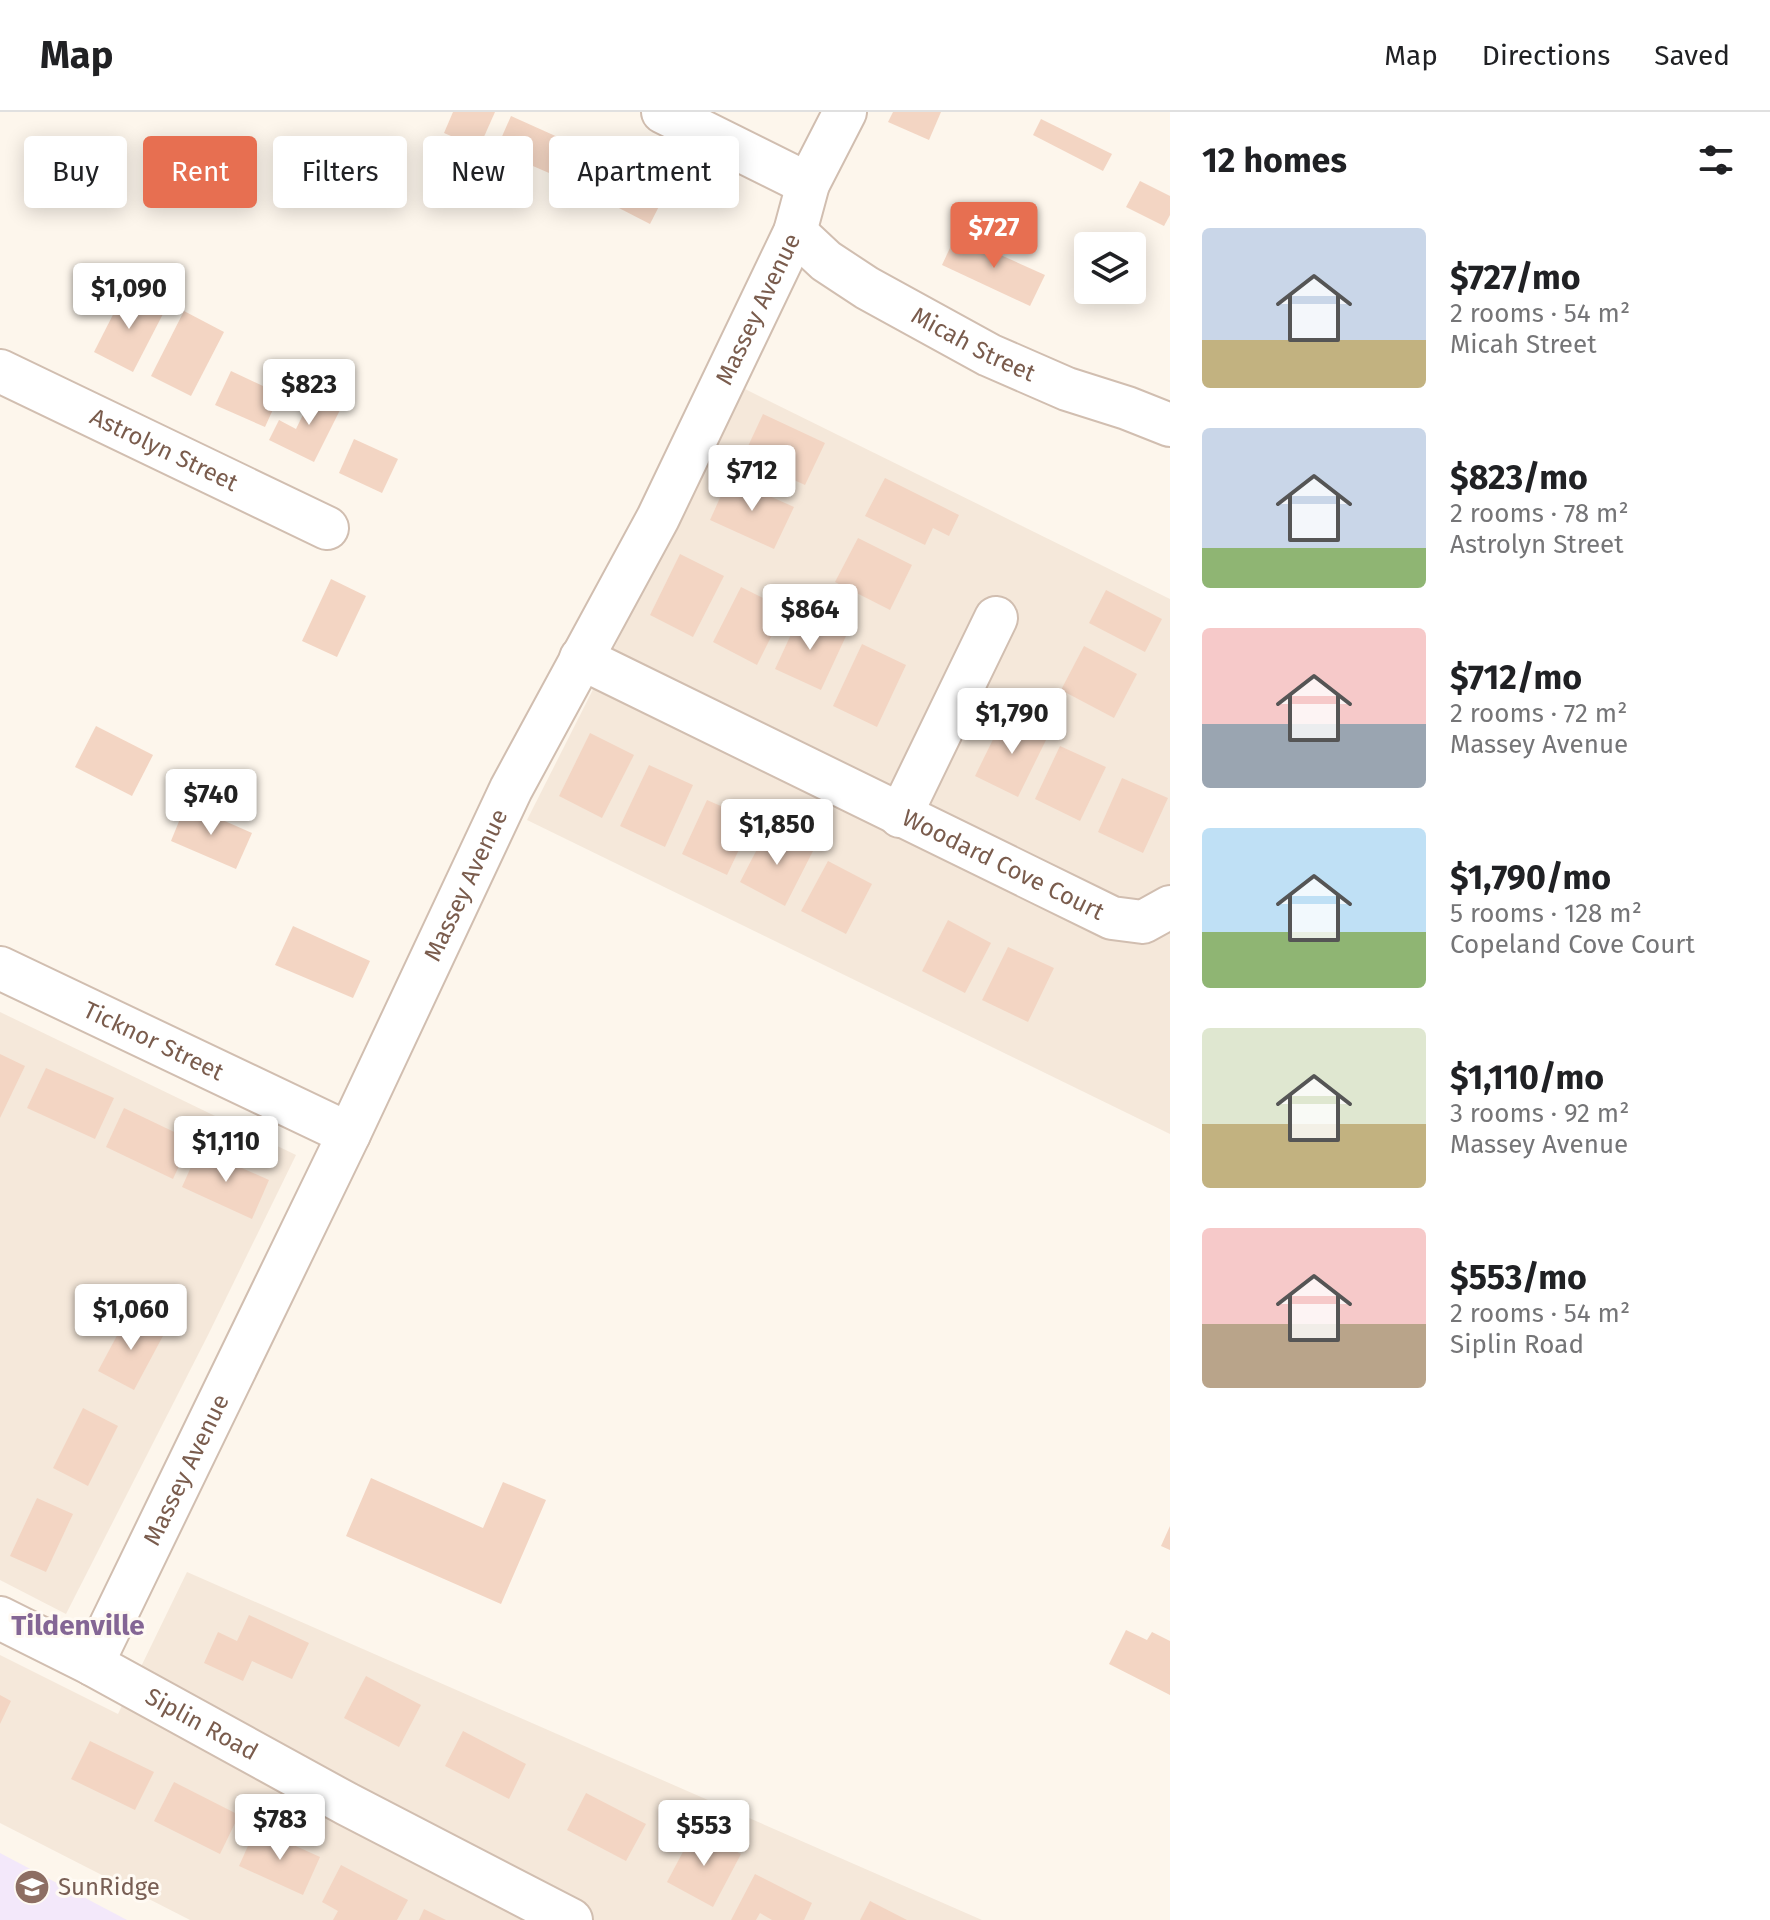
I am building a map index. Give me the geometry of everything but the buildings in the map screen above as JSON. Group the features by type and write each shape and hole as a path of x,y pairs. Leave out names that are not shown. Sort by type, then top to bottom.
{"street":[{"path":"663,112 808,184"},
{"name":"Massey Avenue","path":"92,1664 349,1134 511,789 658,518 795,232 808,184 845,112"},
{"name":"Micah Street","path":"795,232 826,261 867,288 989,355 1067,389 1170,425"},
{"name":"Astrolyn Street","path":"0,371 327,528"},
{"path":"900,816 996,618"},
{"name":"Woodard Cove Court","path":"581,658 1112,918 1143,922 1170,907"},
{"name":"Ticknor Street","path":"0,968 349,1134"},
{"name":"Siplin Road","path":"0,1618 571,1920"}],"shaded area":[{"path":"745,389 1170,599 1170,1134 527,820"},
{"path":"0,1012 296,1155 66,1614 0,1580"},
{"path":"187,1572 982,1920 190,1920 0,1823 0,1655 118,1714"},
{"name":"SunRidge","path":"0,1853 127,1920 0,1920"}],"place":[{"name":"SunRidge","path":"32,1887"}],"district":[{"name":"Tildenville","path":"78,1625"}]}
